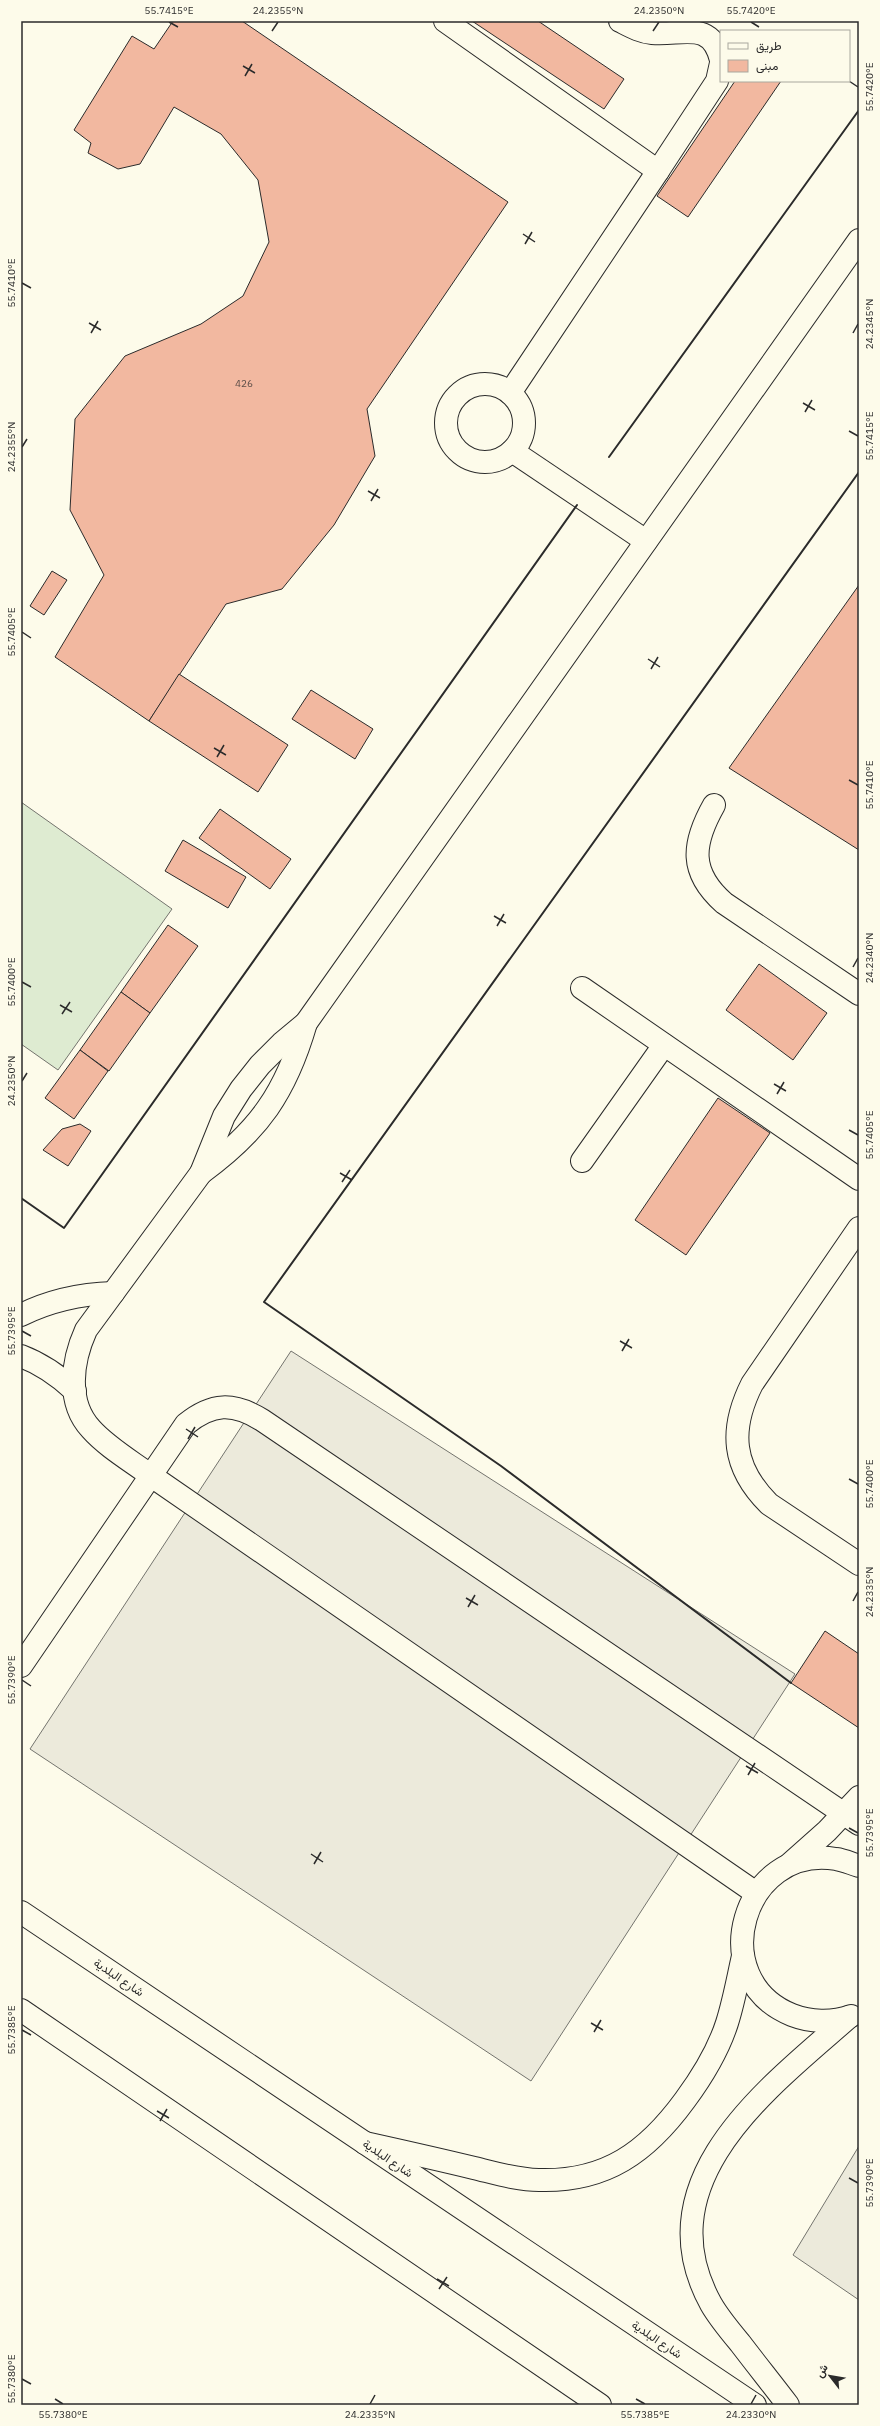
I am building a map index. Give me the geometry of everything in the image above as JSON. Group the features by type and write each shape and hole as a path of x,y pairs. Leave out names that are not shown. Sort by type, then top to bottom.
{"main road":[{"path":"445,21 658,171"},
{"path":"620,21 635,29 651,33 696,32 705,35 713,42 720,58"},
{"path":"510,393 717,81 720,68"},
{"path":"756,1894 150,1475 91,1429 80,1411 75,1391 73,1370 77,1350 86,1330 201,1173 224,1116 240,1089 260,1065 282,1043 306,1023 859,240"},
{"path":"485,384 498,386 510,393 519,403 524,415 524,429 520,441 512,452 500,459 487,462 474,461 461,455 452,444 446,431 446,418 450,404 459,393 471,386 485,384"},
{"path":"512,452 646,541"},
{"path":"714,805 700,835 697,858 701,875 710,890 724,903 859,994"},
{"path":"582,988 859,1179"},
{"path":"201,1173 226,1155 249,1134 268,1109 294,1061 306,1023"},
{"path":"582,1161 664,1045"},
{"path":"859,1228 752,1384 743,1402 738,1421 736,1441 740,1461 756,1491 769,1504 859,1564"},
{"path":"21,1315 62,1299 87,1294 113,1293"},
{"path":"21,1356 39,1363 58,1375 75,1391"},
{"path":"21,1666 186,1424 199,1414 215,1408 232,1407 248,1411 851,1819"},
{"path":"854,2014 826,2021 803,2019 782,2011 764,1996 750,1978 743,1956 741,1934 744,1920 756,1894 770,1878 851,1819 859,1797"},
{"path":"788,1866 812,1859 836,1859 859,1866"},
{"name":"شارع البلدية","path":"21,1912 755,2405"},
{"path":"364,2142 512,2177 538,2180 570,2179 588,2175 613,2166 637,2152 659,2134 696,2084 713,2055 727,2024 743,1956"},
{"path":"21,2010 600,2405"},
{"path":"788,2405 711,2304 695,2260 692,2236 694,2211 699,2186 710,2163 738,2120 775,2081 854,2014"}],"green space":[{"path":"21,802 172,909 58,1070 21,1044"}],"shaded area":[{"path":"291,1351 795,1674 531,2081 30,1749"},
{"path":"859,2146 859,2300 793,2255"}],"building":[{"path":"173,21 242,21 508,202 367,409 375,456 334,525 282,589 226,604 149,721 55,657 104,575 70,510 75,419 125,356 201,324 243,296 269,242 258,180 221,134 174,107 140,164 118,169 88,153 91,143 74,130 132,36 154,49"},
{"path":"472,21 538,21 624,79 604,109"},
{"path":"734,82 780,82 688,217 657,196"},
{"path":"52,571 67,580 44,615 30,606"},
{"path":"859,585 859,850 729,768"},
{"path":"179,674 288,745 258,792 149,721"},
{"path":"311,690 373,729 355,759 292,719"},
{"path":"220,809 291,859 270,889 199,838"},
{"path":"183,840 246,877 228,908 165,871"},
{"path":"168,925 198,946 150,1013 121,992"},
{"path":"759,964 827,1013 793,1060 726,1010"},
{"path":"121,992 150,1013 109,1071 80,1050"},
{"path":"80,1050 108,1071 74,1119 45,1098"},
{"path":"718,1098 770,1133 686,1255 635,1220"},
{"path":"80,1124 91,1131 68,1166 43,1150 62,1129"},
{"path":"825,1631 859,1654 859,1728 791,1683"}],"wall":[{"path":"609,457 859,110"},
{"path":"791,1683 501,1466 264,1302 859,472"},
{"path":"21,1198 64,1228 577,505"}]}
